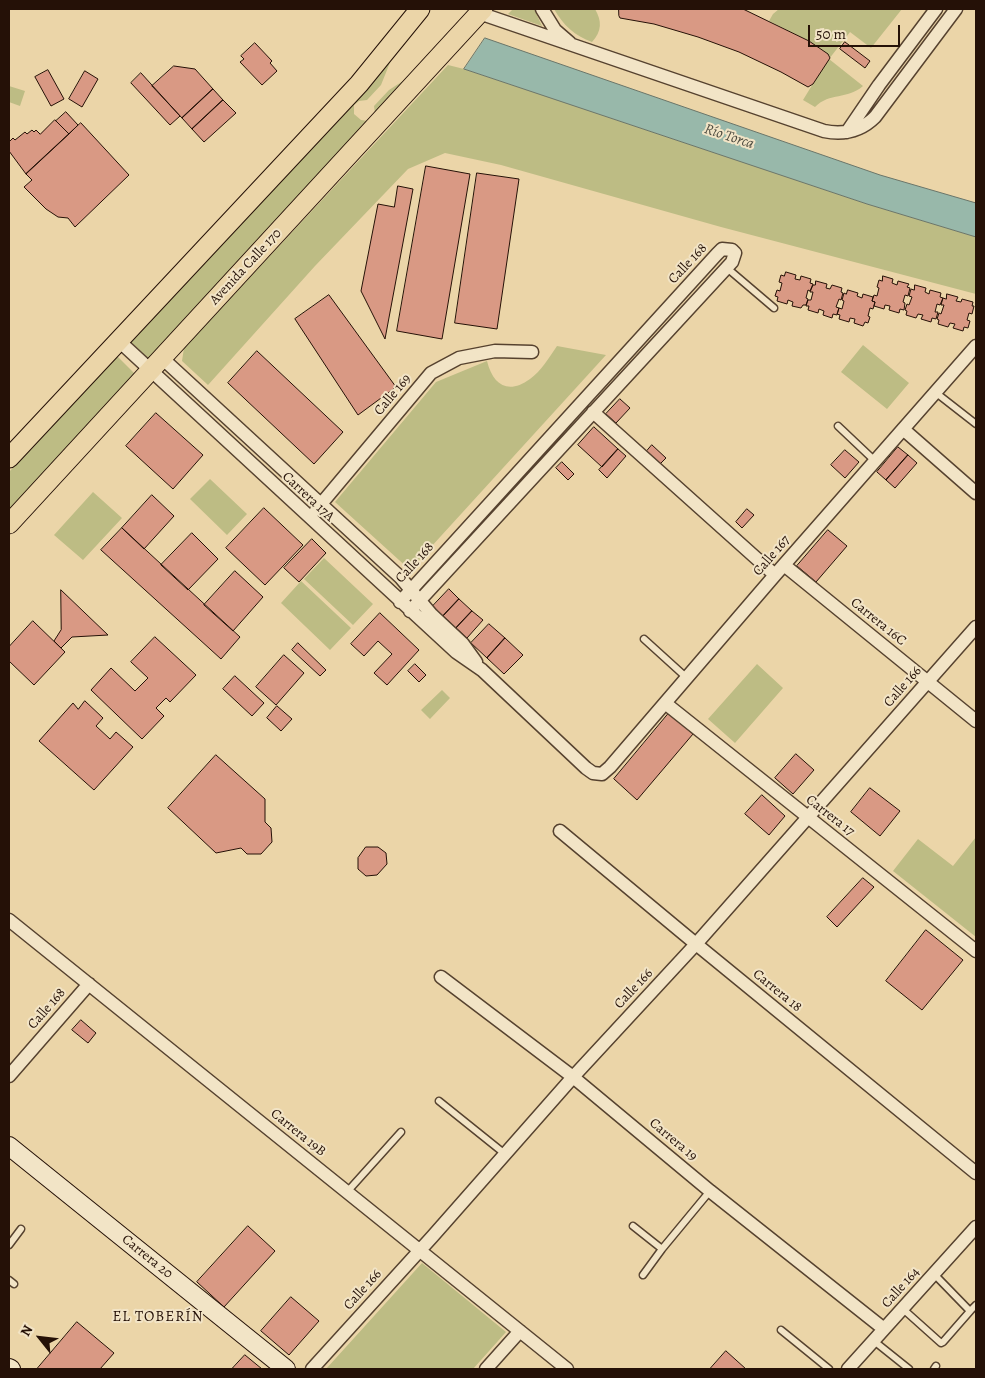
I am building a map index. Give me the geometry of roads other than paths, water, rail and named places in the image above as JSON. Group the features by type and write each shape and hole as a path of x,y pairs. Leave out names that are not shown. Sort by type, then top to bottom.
{"main road":[{"path":"9,458 359,84 420,9"},
{"name":"Avenida Calle 170","path":"9,524 481,11"},
{"name":"Carrera 20","path":"9,1146 286,1369"}],"street":[{"path":"542,9 555,30 580,49"},
{"path":"847,132 879,84 936,9"},
{"path":"481,11 580,49 824,131 847,132 863,127 875,117 956,9"},
{"name":"Calle 168","path":"400,602 716,254 722,249 728,248 735,253 735,258 726,268"},
{"path":"410,612 726,268"},
{"name":"Carrera 17A","path":"118,340 156,364 321,504 400,577 432,615 463,644 482,670"},
{"name":"Calle 167","path":"586,768 593,773 602,774 606,770 976,346"},
{"name":"Calle 169","path":"309,518 431,373 459,358 495,351 532,352"},
{"name":"Carrera 17A","path":"156,364 309,518 410,612 456,652 482,670 586,768"},
{"path":"593,412 775,575"},
{"path":"903,430 976,492"},
{"name":"Carrera 16C","path":"784,565 976,721"},
{"name":"Calle 166","path":"312,1369 420,1251 573,1077 696,944 976,627"},
{"name":"Carrera 17","path":"665,704 976,951"},
{"name":"Carrera 18","path":"560,831 976,1173"},
{"name":"Carrera 19B","path":"9,920 567,1369"},
{"name":"Carrera 19","path":"441,977 573,1077 710,1190 884,1329"},
{"name":"Calle 168","path":"9,1076 89,984"},
{"name":"Calle 164","path":"848,1369 976,1227"},
{"path":"486,1369 520,1331"}],"lane":[{"path":"726,268 774,308"},
{"path":"935,392 976,424"},
{"path":"838,426 875,461"},
{"path":"644,638 687,678"},
{"path":"439,1101 505,1154"},
{"path":"347,1192 401,1132"},
{"path":"643,1275 710,1190"},
{"path":"633,1226 662,1249"},
{"path":"9,1245 22,1229"},
{"path":"934,1274 968,1309 974,1307"},
{"path":"903,1309 941,1343 974,1307"},
{"path":"781,1330 828,1369"},
{"path":"874,1341 909,1369"}],"water":[{"name":"Río Torca","path":"485,38 880,175 976,203 976,237 867,204 464,69"}],"district":[{"name":"EL TOBERÍN","path":"158,1317"}]}
